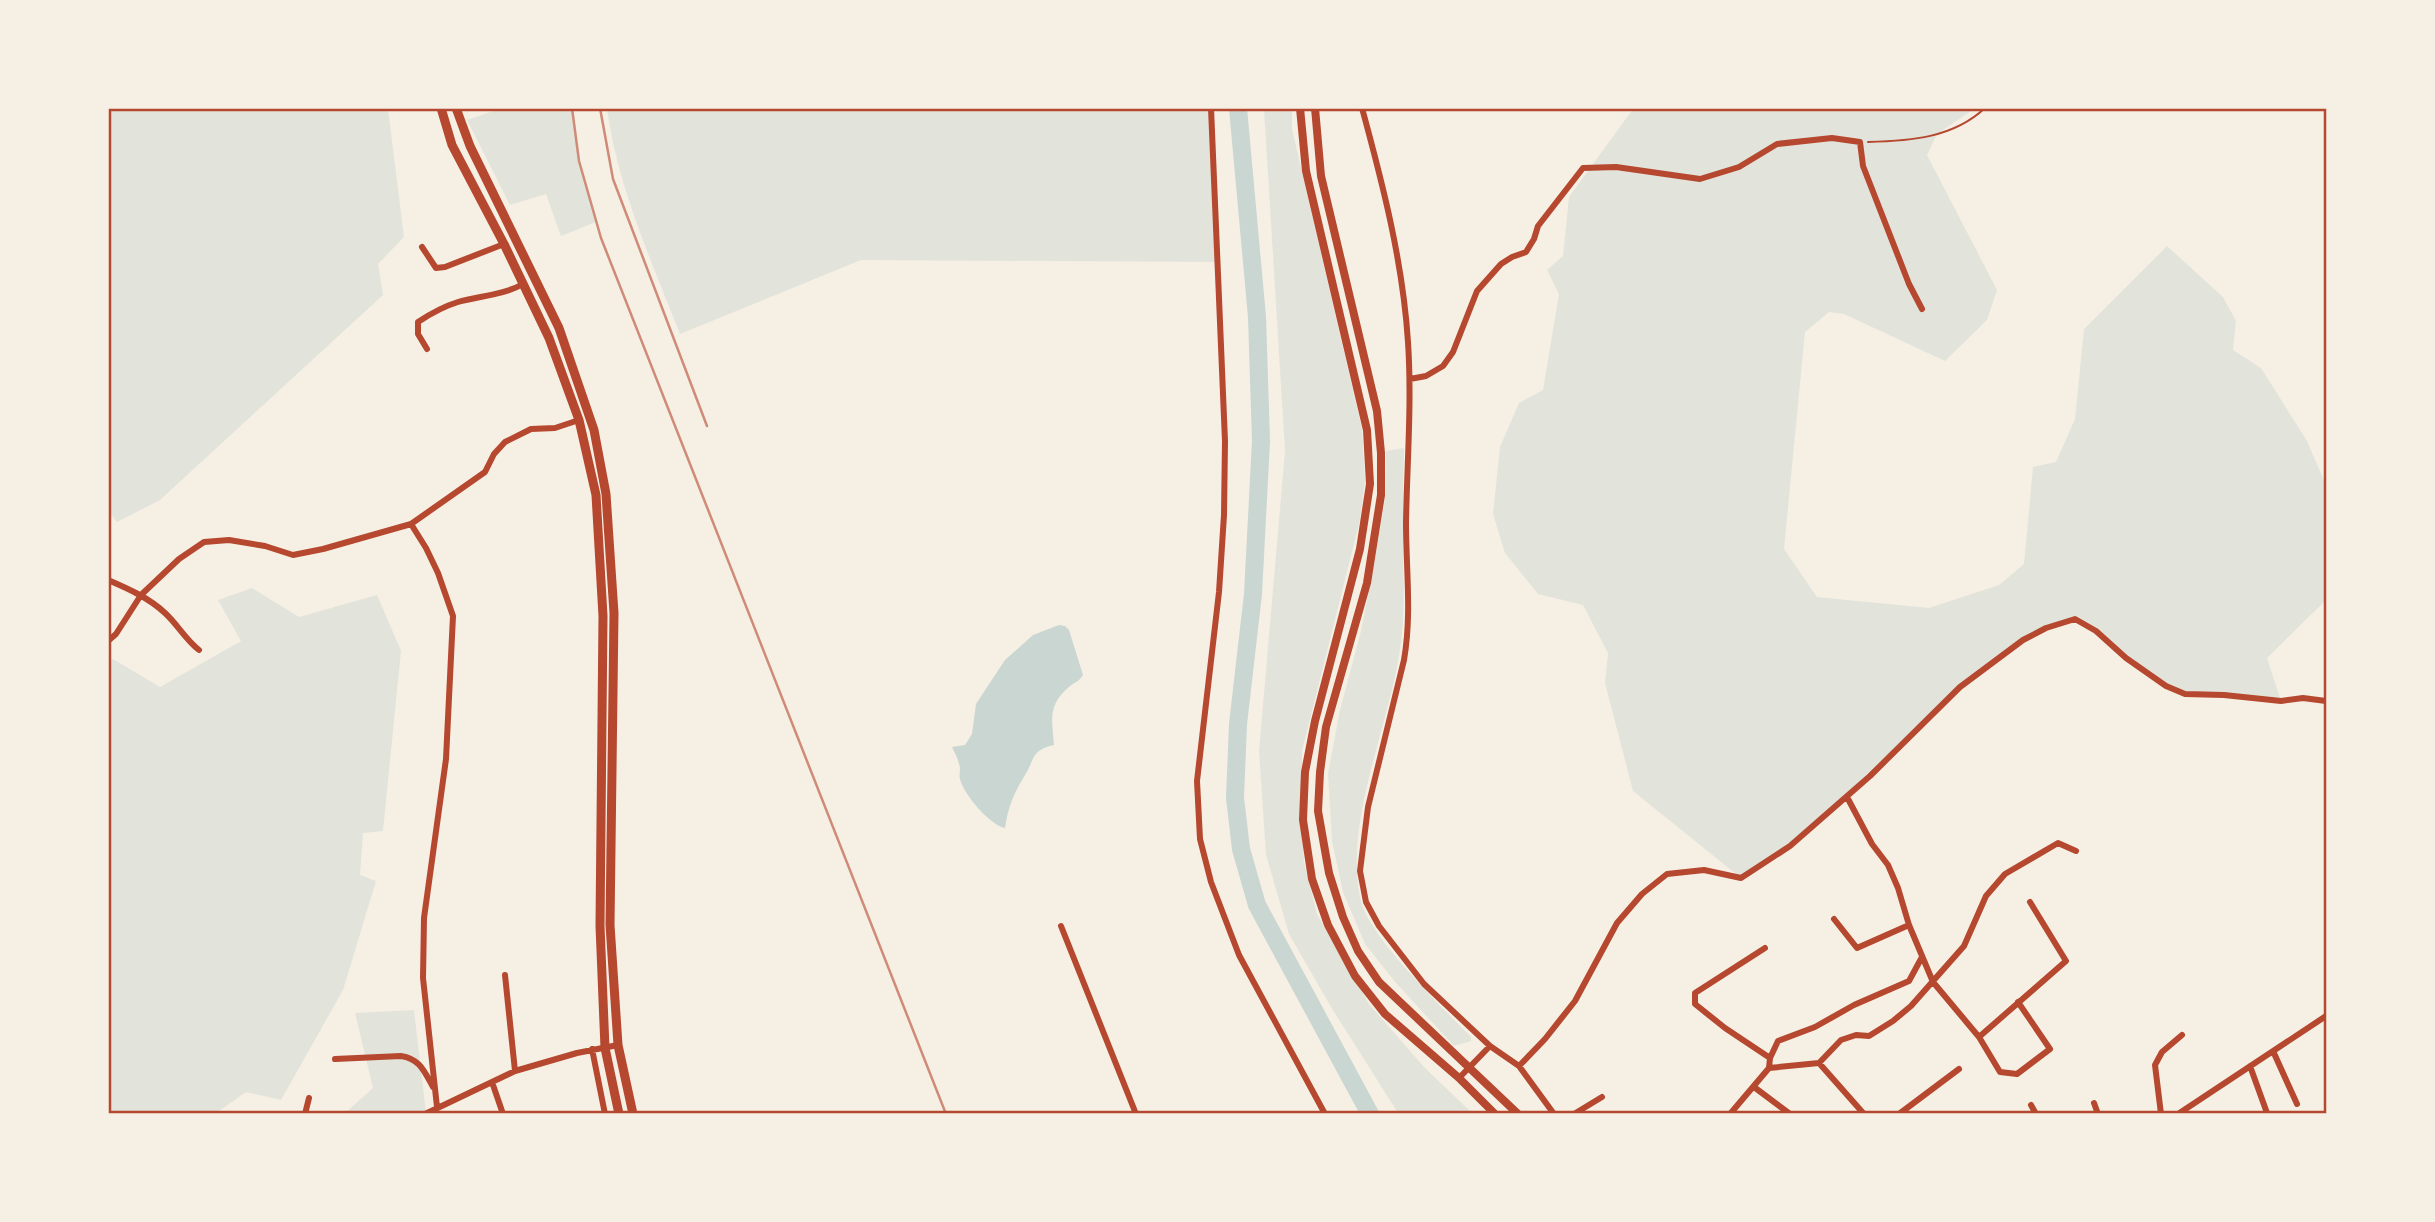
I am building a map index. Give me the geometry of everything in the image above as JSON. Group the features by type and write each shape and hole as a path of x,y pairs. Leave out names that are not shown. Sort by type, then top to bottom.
{"main road":[{"path":"441,108 452,145 549,338 579,420 596,495 603,616 600,926 605,1048 619,1114"},
{"path":"456,108 470,146 559,328 592,422 606,494 614,613 610,925 618,1045 633,1114"},
{"path":"1300,108 1306,171 1367,430 1370,484 1360,549 1315,721 1305,772 1303,820 1312,879 1328,925 1354,976 1385,1014 1459,1078 1495,1114"},
{"path":"1315,108 1321,176 1377,411 1381,453 1381,495 1367,583 1326,727 1320,772 1318,811 1329,873 1343,917 1358,951 1380,982 1518,1114"}],"street":[{"path":"1211,108 1225,441 1224,515 1219,592 1197,781 1200,839 1210,883 1239,954 1325,1114"},
{"path":"1362,108 1390,222 1404,303 1410,379 1406,525 1408,636 1368,807 1360,871 1361,884 1366,902 1379,926 1424,984 1490,1046 1519,1066 1554,1114"},
{"path":"1410,379 1426,376 1443,366 1453,352 1477,291 1501,264 1526,251 1538,226 1583,168 1616,167 1700,179 1739,167 1777,144 1832,138 1860,142 1863,166 1909,284 1922,309"},
{"path":"422,247 436,268 504,244"},
{"path":"427,349 418,334 418,322 425,317 456,303 514,289 523,284"},
{"path":"108,641 116,634 141,595 179,559 204,542 229,540 265,546 293,555 411,524 485,472 494,454 505,442 531,429 555,428 579,420"},
{"path":"411,524 434,564 453,616 446,759 424,918 423,978 437,1107"},
{"path":"108,580 141,595 163,611 199,650"},
{"path":"1519,1066 1575,1001 1617,923 1650,887 1667,874 1679,872 1704,870 1741,878 1747,876 1790,846 1847,797 1960,688 2023,640 2046,628 2075,619 2096,631 2126,658 2166,686 2185,694 2281,701 2303,698 2326,701"},
{"path":"1847,797 1872,844 1888,865 1933,982 1979,1037 2000,1072 2017,1074 2050,1049 2018,1002"},
{"path":"1769,1068 1819,1063 1842,1040 1856,1035 1869,1036 1879,1031 1911,1006 1964,946 1986,895 2005,874 2058,843 2076,851"},
{"path":"1979,1037 2066,961 2030,902"},
{"path":"1834,919 1857,948 1909,925"},
{"path":"1061,926 1136,1114"},
{"path":"1765,948 1695,993 1695,1004 1770,1058"},
{"path":"1730,1114 1769,1068 1770,1058 1778,1041 1815,1027 1854,1005 1909,981 1922,957"},
{"path":"505,975 515,1072"},
{"path":"2178,1114 2326,1016"},
{"path":"2161,1114 2155,1065 2157,1059 2182,1035"},
{"path":"425,1114 515,1072 592,1049 618,1045"},
{"path":"1459,1078 1490,1046"},
{"path":"592,1049 606,1114"},
{"path":"2273,1051 2297,1104"},
{"path":"335,1059 401,1056 412,1058 420,1064 435,1092"},
{"path":"1819,1063 1864,1114"},
{"path":"2250,1066 2267,1113"},
{"path":"1899,1114 1959,1069"},
{"path":"492,1082 503,1114"},
{"path":"1754,1087 1790,1114"},
{"path":"1574,1114 1602,1097"},
{"path":"305,1114 309,1098"},
{"path":"2094,1103 2098,1114"},
{"path":"2031,1104 2036,1114"}],"path":[{"path":"1860,142 1911,141 1954,129 1985,108"}],"shaded area":[{"path":"109,108 388,109 404,237 378,264 383,295 160,500 117,522 108,511"},
{"path":"499,109 572,109 579,161 596,222 561,236 546,194 510,205 467,120"},
{"path":"607,109 1211,109 1219,262 861,260 680,334 627,195"},
{"path":"1264,109 1292,109 1292,129 1362,429 1365,480 1360,520 1302,751 1304,862 1317,914 1369,1004 1425,1068 1472,1113 1398,1113 1289,934 1266,855 1259,751 1285,451"},
{"path":"1633,109 1974,109 1937,134 1927,155 1997,290 1987,320 1945,361 1844,314 1829,312 1805,332 1784,549 1817,597 1929,608 1999,585 2024,564 2033,467 2056,462 2075,419 2084,329 2167,246 2223,297 2236,321 2233,350 2261,368 2307,441 2326,485 2326,600 2267,658 2281,701 2200,695 2166,686 2096,631 2075,619 2023,640 1960,687 1790,846 1741,878 1633,791 1605,683 1608,653 1583,605 1538,594 1505,553 1493,514 1500,447 1519,403 1543,390 1559,294 1547,270 1563,256 1569,197"},
{"path":"1404,448 1404,605 1401,643 1362,810 1357,872 1361,901 1378,934 1426,991 1471,1037 1471,1041 1454,1046 1396,983 1365,944 1343,892 1332,841 1328,773 1374,565 1385,499 1386,451"},
{"path":"252,588 299,617 377,595 401,651 383,831 363,833 360,875 376,881 343,990 281,1100 246,1092 216,1113 109,1113 109,663 113,659 160,687 241,641 218,600"},
{"path":"1059,625 1069,630 1083,675 1063,693 1054,706 1054,745 1037,752 1012,800 1005,828 985,815 962,786 957,757 952,747 965,745 972,734 976,704 1005,660 1033,635"},
{"path":"414,1010 426,1113 344,1114 373,1088 355,1013"}],"waterway":[{"path":"1238,108 1257,317 1261,441 1253,594 1238,724 1235,798 1241,849 1257,905 1370,1114"}],"railway":[{"path":"572,108 579,161 601,238 946,1114"},
{"path":"600,108 613,179 707,426"}]}
